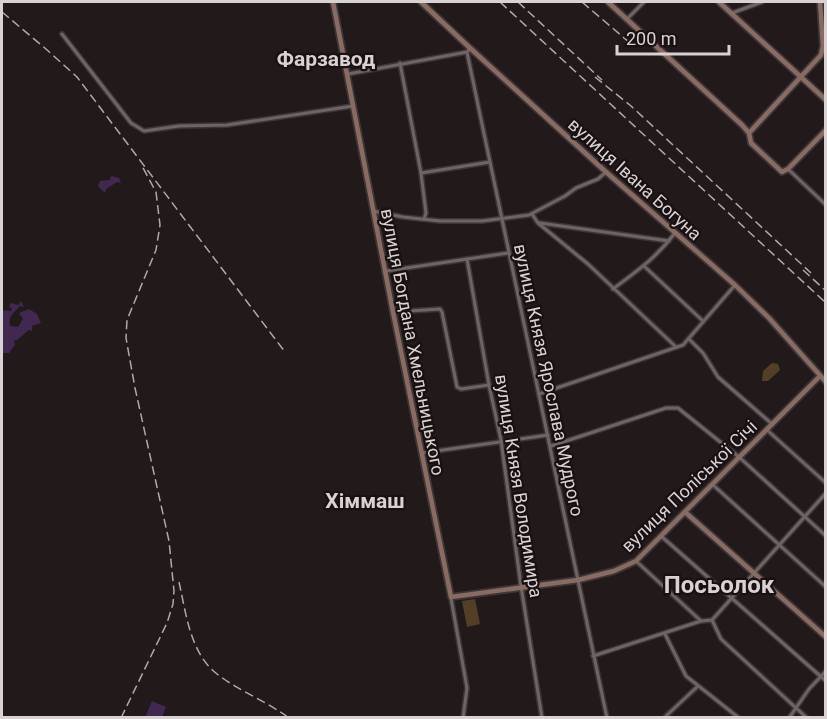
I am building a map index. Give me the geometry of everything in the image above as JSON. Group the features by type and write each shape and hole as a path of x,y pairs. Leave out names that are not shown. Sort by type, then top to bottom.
{"street":[{"name":"вулиця Богдана Хмельницького","path":"333,2 451,597 467,688 463,717"},
{"name":"вулиця Івана Богуна","path":"421,2 469,50 735,285 775,324 825,382"},
{"path":"608,2 749,133 751,143 782,172 787,170 825,130"},
{"path":"627,19 644,2"},
{"path":"719,2 825,100"},
{"path":"732,13 762,2"},
{"path":"749,133 821,55 823,46 820,2"},
{"path":"62,34 132,123 144,131 179,126 227,126 353,106"},
{"path":"348,74 469,50"},
{"name":"вулиця Князя Ярослава Мудрого","path":"469,50 508,253 607,717"},
{"path":"400,63 421,172 426,213 424,219"},
{"path":"421,172 490,162"},
{"path":"787,170 825,205"},
{"path":"373,212 440,221 482,220 532,214 576,188 598,179 606,172"},
{"path":"532,214 538,222 588,264 676,347"},
{"path":"538,222 669,241"},
{"path":"613,289 645,267 675,233"},
{"path":"386,271 508,253"},
{"name":"вулиця Князя Володимира","path":"467,260 501,440 542,717"},
{"path":"645,267 704,321"},
{"path":"539,394 683,345 735,285"},
{"path":"393,312 440,309 457,387 460,389 489,385"},
{"path":"689,339 703,353 718,377 772,424"},
{"name":"вулиця Поліської Січі","path":"451,597 578,580 614,571 636,561 820,376"},
{"path":"551,446 672,406 678,408 739,457 825,536"},
{"path":"766,429 825,483"},
{"path":"422,453 548,435"},
{"path":"712,484 825,587"},
{"path":"593,656 701,621 712,620 825,493"},
{"path":"685,512 825,636"},
{"path":"662,536 825,681"},
{"path":"636,561 701,621"},
{"path":"712,620 721,639 807,717"},
{"path":"665,634 686,676 739,717"},
{"path":"789,717 825,671"},
{"path":"666,717 698,686"}],"shaded area":[{"path":"111,176 119,178 121,183 117,182 106,189 105,193 98,186 100,181 110,180"},
{"path":"21,301 24,307 20,306 12,314 10,326 18,327 23,319 19,313 29,309 37,314 41,323 32,326 32,331 29,330 14,340 15,345 9,353 2,353 2,310 11,311 9,306 11,303 18,305"},
{"path":"772,363 778,364 780,370 768,381 762,381 763,371"},
{"path":"475,599 480,624 467,627 462,601"},
{"path":"152,701 166,707 162,717 145,717"}],"railway":[{"path":"500,2 826,303"},
{"path":"518,2 602,80"},
{"path":"582,2 630,43"},
{"path":"2,12 77,77 285,352"},
{"path":"595,77 631,106 811,273"},
{"path":"121,718 167,623 173,604 174,591 169,541 126,338 127,320 156,250 160,225 156,192 142,166"},
{"path":"803,270 826,291"},
{"path":"179,582 190,632 208,665 225,680 289,718"}],"district":[{"name":"Фарзавод","path":"326,59"},
{"name":"Хіммаш","path":"365,501"},
{"name":"Посьолок","path":"719,585"}]}
